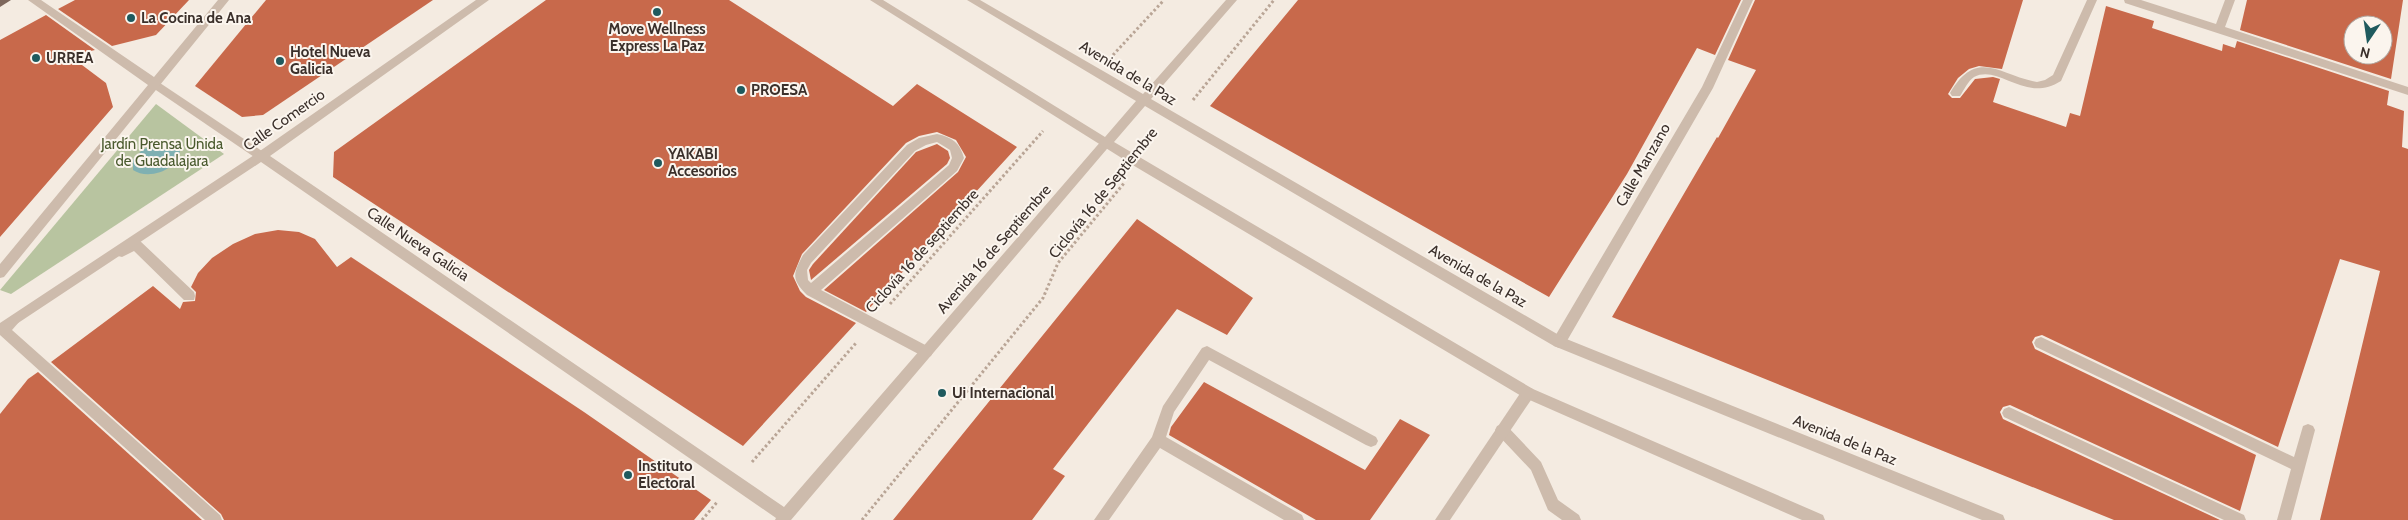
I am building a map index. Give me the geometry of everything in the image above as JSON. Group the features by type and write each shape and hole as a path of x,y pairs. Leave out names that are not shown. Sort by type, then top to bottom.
{"main road":[{"path":"0,3 6,0"}],"street":[{"name":"Calle Nueva Galicia","path":"33,0 735,481 784,518"},
{"path":"0,273 224,0"},
{"name":"Calle Comercio","path":"1,330 261,156 484,0"},
{"path":"875,0 1140,164 1528,393 1818,520"},
{"name":"Avenida de la Paz","path":"972,0 1559,342 1998,520"},
{"name":"Avenida 16 de Septiembre","path":"784,518 1142,100 1232,0"},
{"name":"Calle Manzano","path":"1559,342 1707,88 1748,0"},
{"path":"1956,94 1966,78 1973,73 1984,71 2026,84 2040,86 2051,84 2057,78 2092,0"},
{"path":"2129,0 2408,91"},
{"path":"2219,30 2230,0"},
{"path":"811,291 953,168 958,158 956,148 950,141 936,138 923,141 911,148 807,259 801,270 802,282 811,291 926,352"},
{"path":"189,296 134,244 1,330 215,520"},
{"path":"2040,343 2298,466"},
{"path":"1101,520 1158,440 1168,410 1207,352 1371,441"},
{"path":"1442,520 1528,393"},
{"path":"2009,413 2239,520"},
{"path":"1502,430 1536,466 1553,505 1574,520"},
{"path":"2284,520 2308,430"},
{"path":"1158,440 1297,520"}],"path":[{"path":"1097,72 1164,0"},
{"name":"Ciclovía 16 de Septiembre","path":"1177,120 1274,0"},
{"name":"Ciclovía 16 de septiembre","path":"702,520 1059,113"},
{"name":"Ciclovía 16 de Septiembre","path":"862,520 1043,298 1058,263 1140,164"}],"green space":[{"name":"Jardín Prensa Unida de Guadalajara","path":"156,104 224,154 11,294 0,290"}],"water":[{"path":"164,141 177,144 180,147 176,161 170,167 163,171 147,174 133,170 133,160 142,150"}],"building":[{"name":"La Cocina de Ana","path":"75,0 189,0 156,35 112,46 58,9"},
{"name":"Hotel Nueva Galicia","path":"266,0 433,0 263,115 242,117 195,86"},
{"path":"546,0 729,0 893,106 917,84 1017,147 866,312 824,290 958,172 966,157 956,140 937,132 919,136 906,143 802,254 793,276 800,291 806,297 856,323 743,446 333,177 334,152"},
{"path":"1298,0 1741,0 1715,55 1697,48 1627,174 1549,297 1210,106"},
{"path":"1755,0 2023,0 2002,69 1979,66 1969,69 1958,78 1948,94 1952,98 1960,98 1975,79 1993,77 2000,79 1993,102 2066,127 2070,113 2080,116 2106,6 2154,21 2152,28 2222,51 2223,44 2235,48 2237,41 2389,91 2387,105 2404,111 2402,147 2408,149 2408,520 2320,520 2380,271 2340,259 2278,447 2042,335 2035,337 2032,342 2035,349 2256,455 2240,511 2010,405 2003,407 2000,412 2003,419 2220,520 2114,520 1612,317 1756,70 1728,60"},
{"path":"2247,0 2403,0 2391,79 2348,65 2393,65 2393,15 2343,15 2343,63 2240,30"},
{"path":"46,15 95,50 70,56 106,83 113,107 0,237 0,40"},
{"path":"937,144 948,151 950,158 947,164 811,280 809,270 813,264 916,152"},
{"path":"1137,219 1253,298 1227,335 1177,309 1053,469 1065,476 1032,520 893,520"},
{"path":"278,230 299,232 315,239 337,267 351,257 584,412 711,500 694,520 224,520 221,514 51,362 153,286 180,309 183,302 195,301 196,292 191,287 198,273 212,258 233,244 255,234"},
{"path":"38,372 202,520 0,520 0,414 28,379"},
{"path":"1204,382 1365,470 1400,419 1430,435 1370,520 1316,520 1169,435 1171,427"}],"place":[{"name":"Move Wellness Express La Paz","path":"657,12"},
{"name":"La Cocina de Ana","path":"131,18"},
{"name":"URREA","path":"36,58"},
{"name":"Hotel Nueva Galicia","path":"280,61"},
{"name":"PROESA","path":"741,90"},
{"name":"YAKABI Accesorios","path":"658,163"},
{"name":"Ui Internacional","path":"942,393"},
{"name":"Instituto Electoral","path":"628,475"}]}
